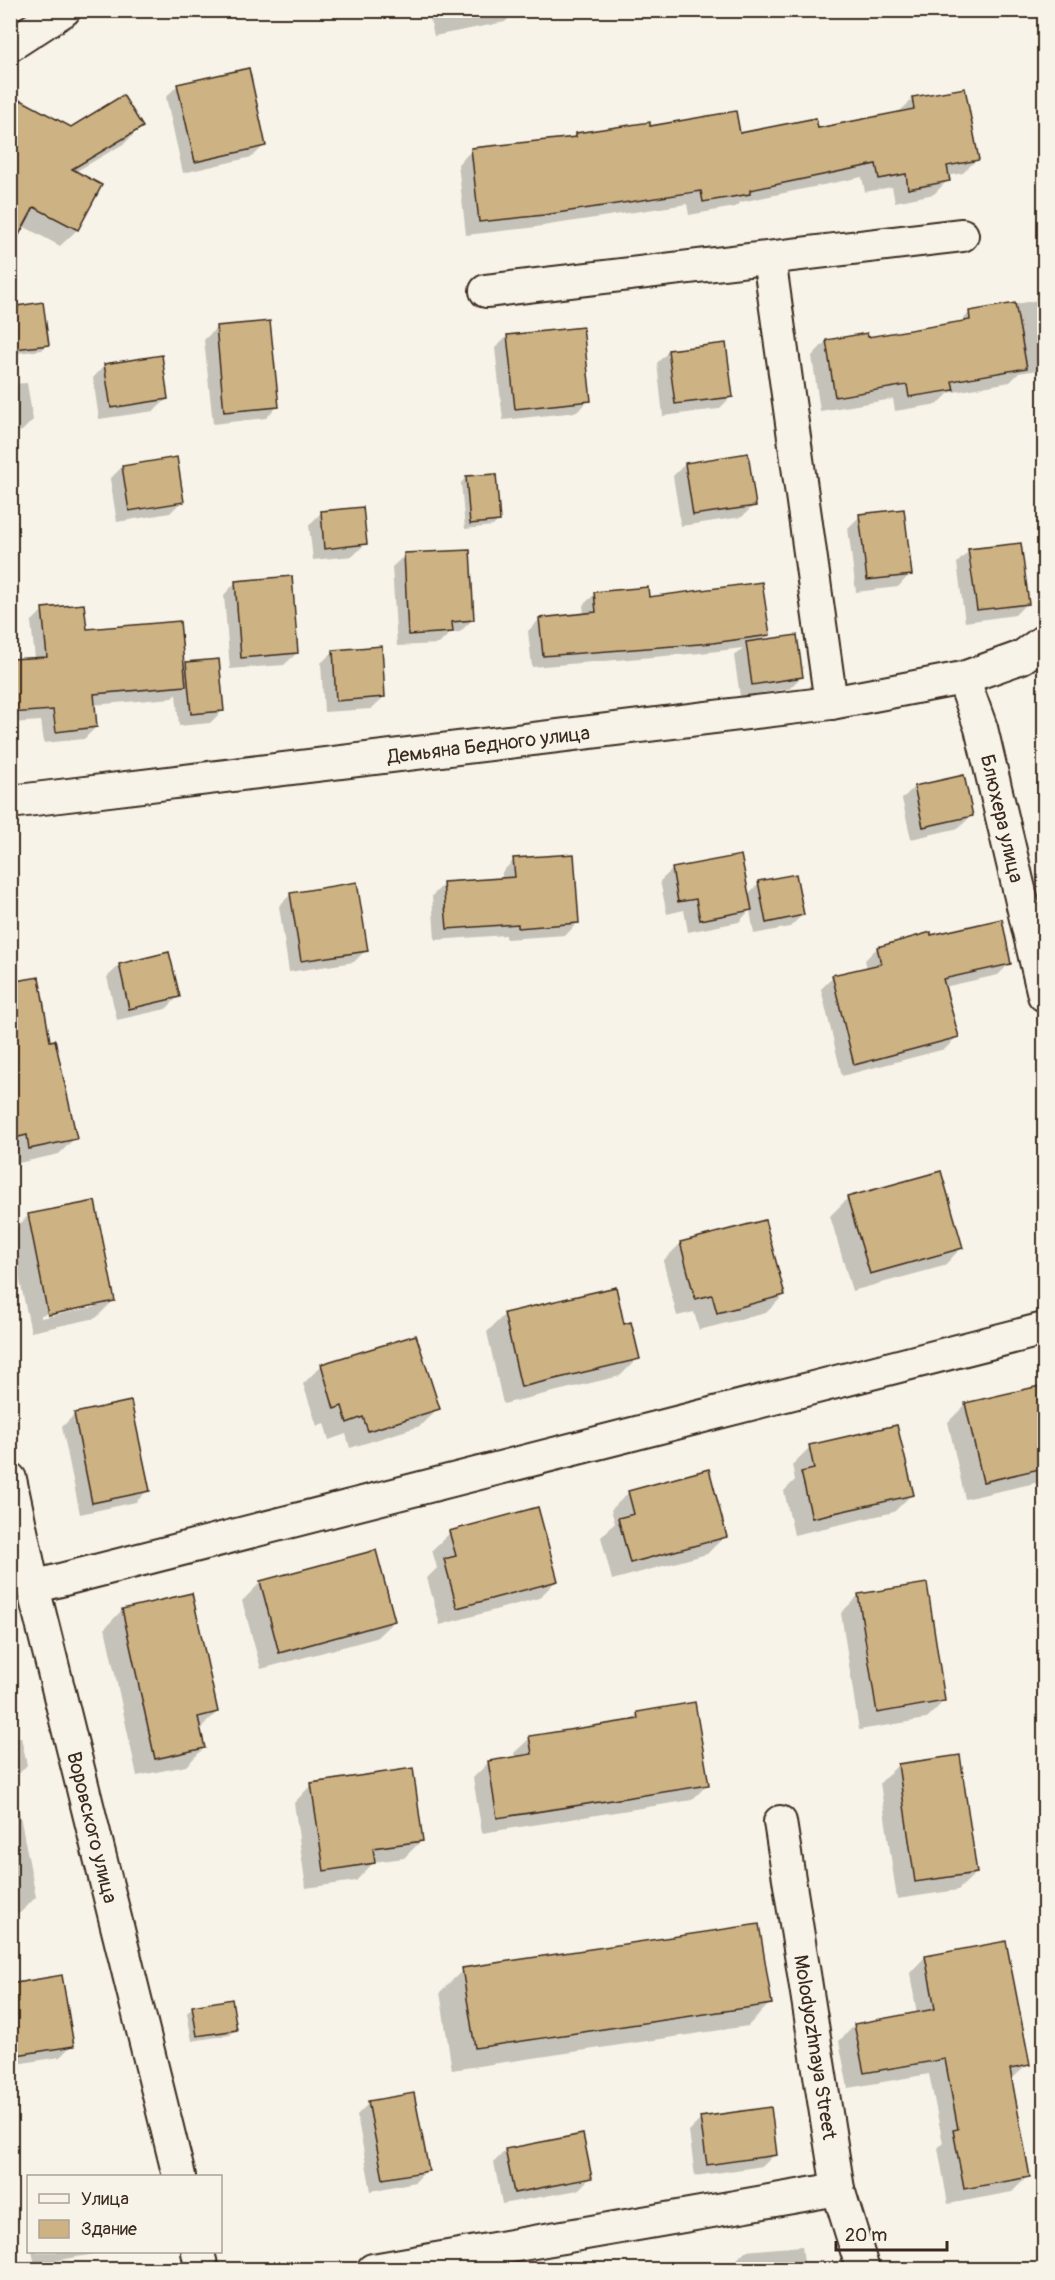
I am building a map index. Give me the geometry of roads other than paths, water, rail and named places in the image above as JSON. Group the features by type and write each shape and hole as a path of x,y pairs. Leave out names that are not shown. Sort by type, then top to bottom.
{"street":[{"path":"10,45 64,10"},
{"path":"486,291 962,235"},
{"path":"769,258 831,703"},
{"name":"Демьяна Бедного улица","path":"10,802 831,703 963,678 1022,657 1044,641"},
{"name":"Блюхера улица","path":"963,678 981,728 1044,995"},
{"path":"33,1587 1044,1329"},
{"name":"Воровского улица","path":"10,1479 33,1587 179,2175"},
{"name":"Molodyozhnaya Street","path":"780,1822 838,2188 863,2270"},
{"path":"373,2270 838,2188"},
{"path":"198,2253 202,2270"}]}
